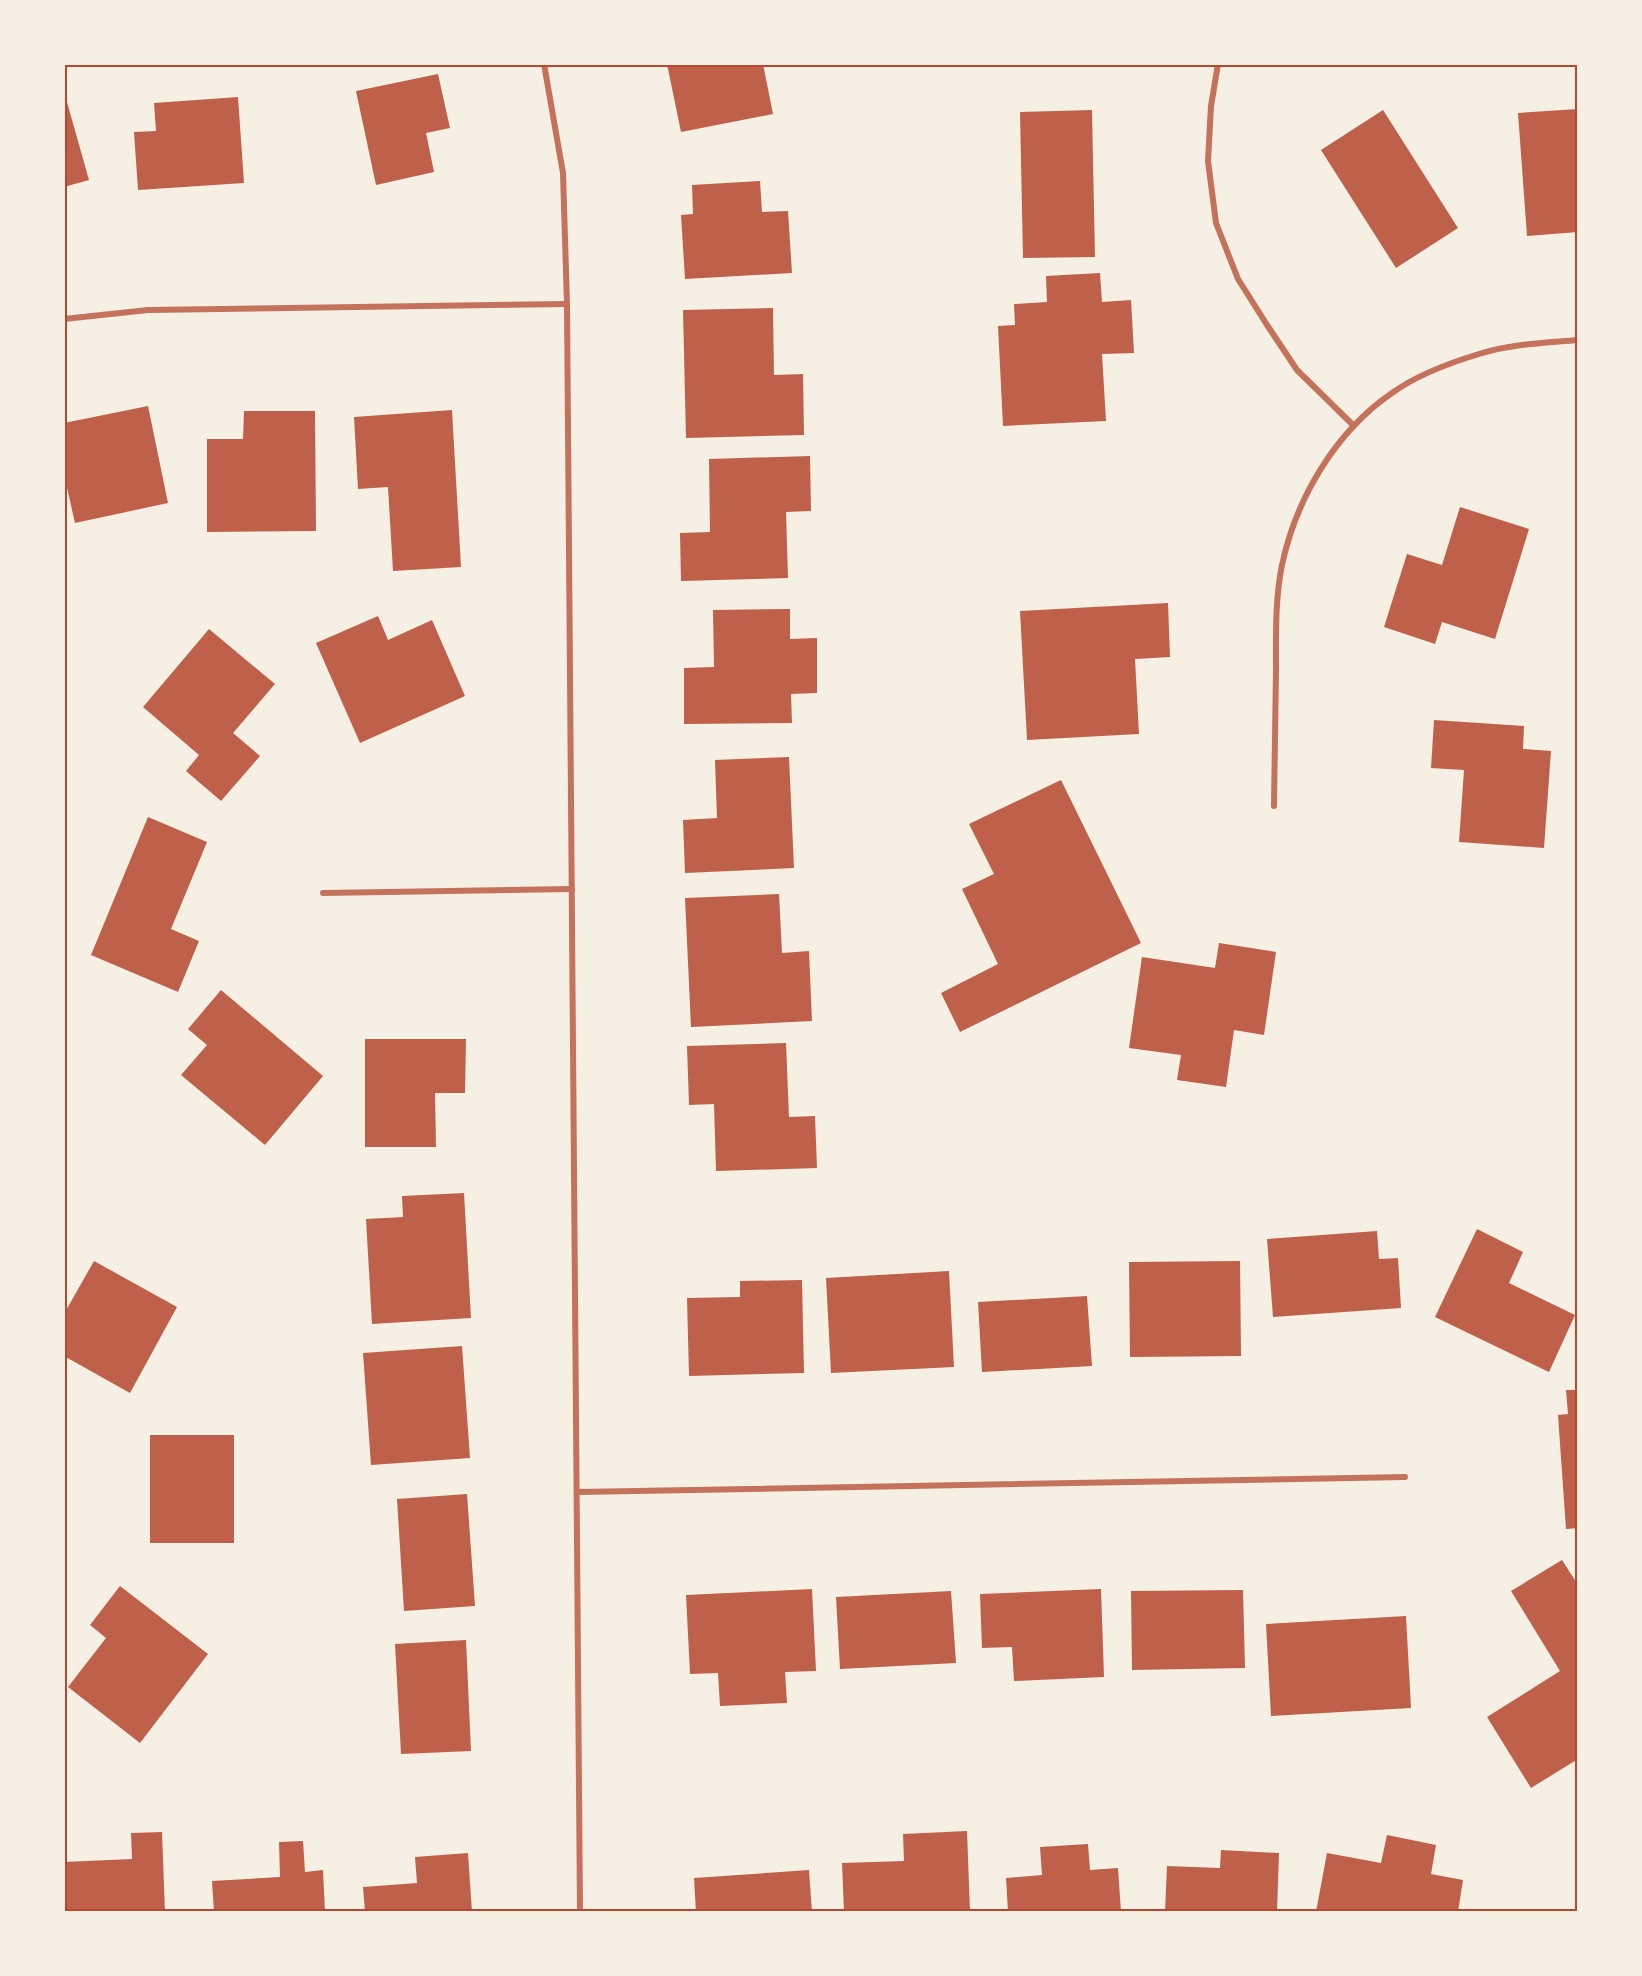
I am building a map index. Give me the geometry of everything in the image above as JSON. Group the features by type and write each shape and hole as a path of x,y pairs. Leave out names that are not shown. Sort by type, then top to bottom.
{"street":[{"path":"544,64 563,173 567,304 580,1911"},
{"path":"1218,64 1211,106 1209,161 1216,223 1223,242 1238,279 1298,370 1354,426"},
{"path":"64,319 148,310 567,304"},
{"path":"1274,806 1276,623 1282,567 1295,516 1322,467 1354,426 1392,393 1432,371 1480,353 1524,345 1578,340"},
{"path":"323,893 572,889"},
{"path":"578,1491 1405,1476"}],"building":[{"path":"667,64 763,64 773,114 681,132"},
{"path":"957,64 999,64 999,67 957,67"},
{"path":"438,74 450,128 426,133 434,172 376,185 356,91"},
{"path":"64,96 89,180 64,187"},
{"path":"238,97 244,183 138,190 134,132 156,131 154,103"},
{"path":"1578,109 1578,232 1527,236 1518,113"},
{"path":"1092,110 1095,257 1023,258 1020,112"},
{"path":"1383,110 1458,228 1396,268 1321,150"},
{"path":"760,181 762,212 788,211 792,273 685,279 681,215 693,214 692,185"},
{"path":"1100,273 1102,302 1131,300 1134,353 1102,354 1106,421 1003,426 998,326 1015,325 1014,304 1047,302 1046,276"},
{"path":"773,308 774,375 803,374 804,435 686,438 683,310"},
{"path":"148,406 168,503 75,523 64,474 64,423"},
{"path":"452,410 461,567 393,571 388,487 358,489 354,417"},
{"path":"244,411 315,411 316,531 207,532 207,439 243,439"},
{"path":"810,456 811,511 786,512 788,578 681,581 680,533 710,532 709,459"},
{"path":"1460,507 1529,529 1495,639 1442,622 1435,644 1384,627 1407,554 1442,565"},
{"path":"1168,603 1170,657 1135,659 1139,734 1027,740 1020,611"},
{"path":"790,609 790,639 817,638 817,693 791,694 792,723 684,724 684,668 714,667 713,610"},
{"path":"378,616 388,640 432,620 465,696 360,743 316,643"},
{"path":"209,629 275,684 233,733 260,756 221,801 186,771 199,755 143,707"},
{"path":"1434,720 1524,726 1523,749 1551,751 1544,848 1459,842 1464,770 1431,768"},
{"path":"789,757 794,868 685,873 683,820 717,818 715,760"},
{"path":"1061,780 1141,943 960,1032 941,993 998,964 962,889 994,874 969,824"},
{"path":"148,817 207,842 171,929 199,941 178,992 91,955"},
{"path":"779,894 782,953 809,951 812,1021 691,1027 685,898"},
{"path":"1219,943 1276,952 1264,1035 1234,1030 1226,1087 1177,1080 1181,1055 1129,1048 1142,957 1215,968"},
{"path":"221,990 323,1076 265,1145 181,1075 207,1045 188,1029"},
{"path":"365,1039 466,1039 465,1093 435,1093 436,1147 365,1147"},
{"path":"786,1043 789,1117 815,1116 817,1168 716,1171 714,1104 689,1105 687,1046"},
{"path":"464,1193 471,1318 372,1324 366,1219 403,1217 402,1196"},
{"path":"1477,1229 1523,1252 1509,1283 1575,1315 1549,1372 1435,1317"},
{"path":"1377,1231 1379,1259 1398,1258 1401,1308 1273,1317 1267,1239"},
{"path":"94,1261 177,1307 130,1393 64,1356 64,1314"},
{"path":"1240,1261 1241,1356 1130,1357 1129,1262"},
{"path":"949,1271 954,1367 831,1373 826,1278"},
{"path":"802,1280 804,1373 689,1376 687,1298 740,1297 740,1281"},
{"path":"1087,1296 1092,1366 982,1372 978,1302"},
{"path":"462,1346 470,1458 371,1465 363,1353"},
{"path":"1566,1390 1578,1390 1578,1528 1566,1529 1558,1415 1568,1414"},
{"path":"150,1435 234,1435 234,1543 150,1543"},
{"path":"467,1494 475,1606 404,1611 397,1499"},
{"path":"1562,1560 1578,1585 1578,1759 1531,1788 1487,1717 1560,1671 1511,1591"},
{"path":"120,1586 208,1654 140,1743 68,1687 106,1638 90,1625"},
{"path":"812,1589 816,1671 785,1672 787,1703 720,1706 718,1673 690,1674 686,1595"},
{"path":"1101,1589 1104,1677 1014,1681 1012,1647 982,1648 980,1594"},
{"path":"1243,1590 1245,1668 1132,1670 1131,1591"},
{"path":"951,1591 956,1663 840,1669 836,1597"},
{"path":"1406,1616 1411,1708 1271,1716 1266,1624"},
{"path":"466,1640 471,1751 401,1754 395,1644"},
{"path":"967,1831 970,1912 844,1912 842,1863 904,1861 903,1834"},
{"path":"162,1832 165,1912 64,1912 64,1862 132,1859 131,1833"},
{"path":"1387,1835 1436,1845 1431,1874 1463,1880 1458,1912 1316,1912 1327,1853 1381,1863"},
{"path":"303,1841 305,1872 323,1870 325,1912 214,1912 212,1881 280,1877 279,1842"},
{"path":"1088,1844 1090,1870 1118,1868 1121,1912 1008,1912 1006,1878 1042,1875 1040,1847"},
{"path":"1221,1850 1279,1853 1277,1912 1165,1912 1167,1866 1220,1868"},
{"path":"468,1853 472,1912 365,1912 363,1887 417,1883 415,1857"},
{"path":"809,1870 812,1912 696,1912 694,1878"}]}
